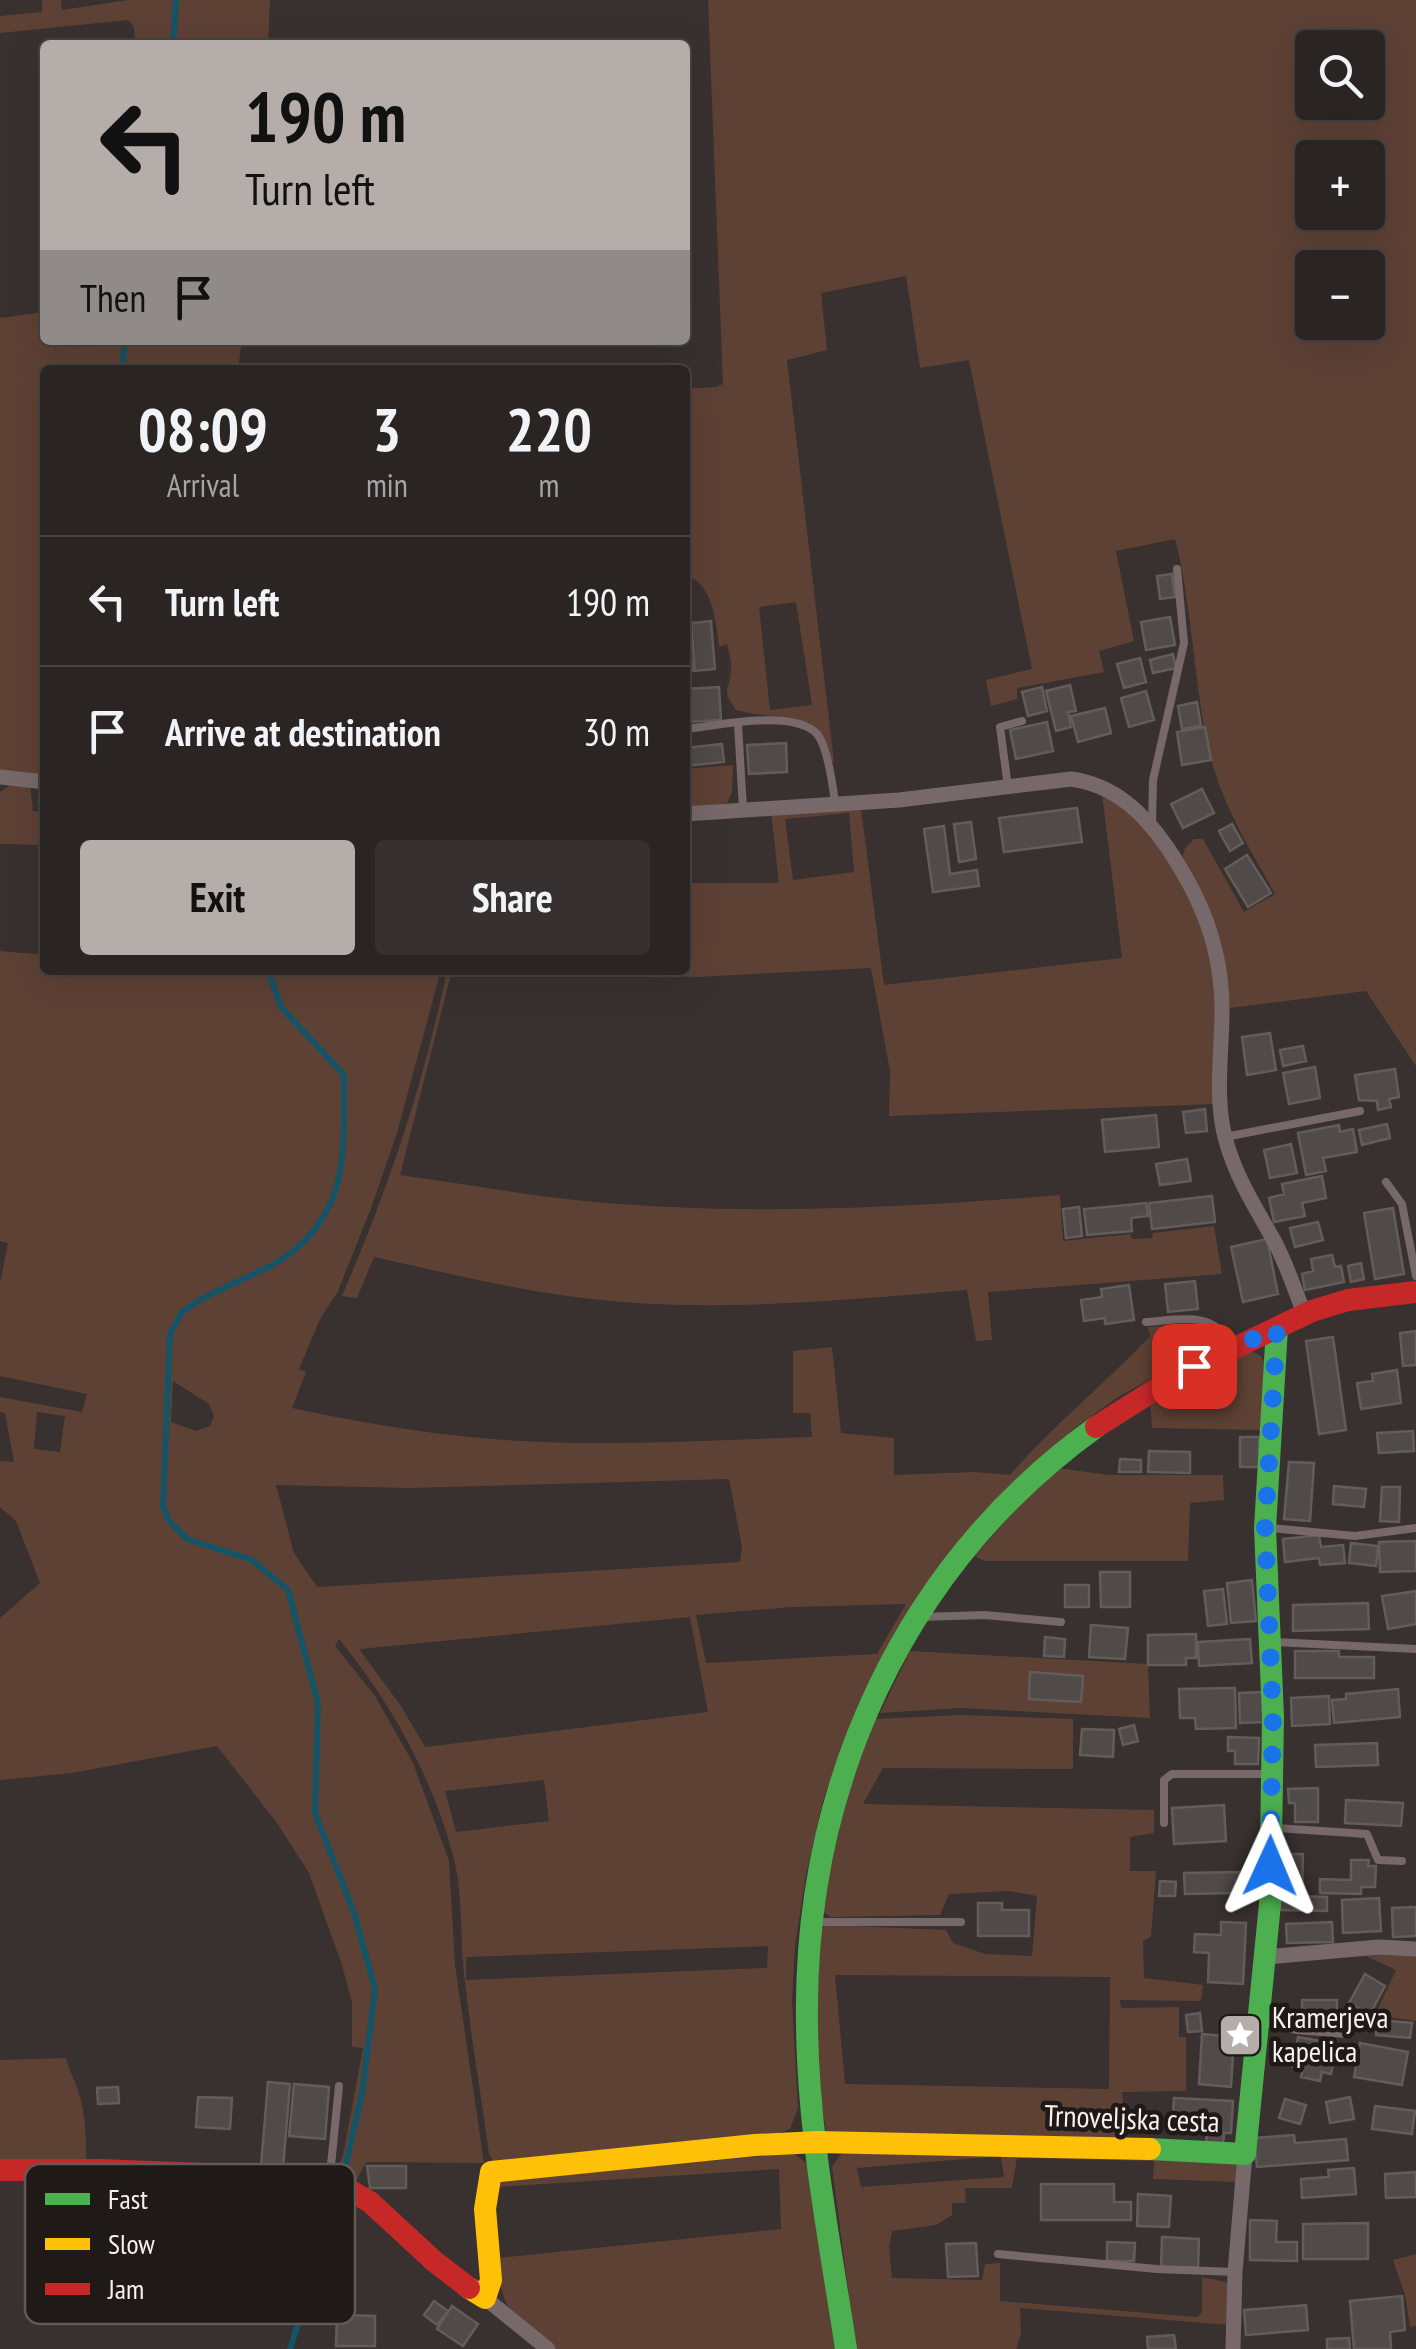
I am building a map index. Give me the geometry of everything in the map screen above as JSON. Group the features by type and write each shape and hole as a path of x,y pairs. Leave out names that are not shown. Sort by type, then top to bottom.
{"street":[{"path":"690,814 899,800 1070,779 1093,782 1110,790 1152,825 1196,894 1214,936 1222,1008 1220,1106 1225,1138 1238,1176 1274,1239 1305,1315"},
{"path":"1,780 40,782"},
{"path":"846,2349 808,2082 806,1986 810,1923 836,1796 858,1732 917,1618 948,1570 994,1516 1082,1438 1156,1385 1232,1346 1328,1306 1416,1292"},
{"name":"Trnoveljska cesta","path":"485,2298 491,2280 485,2209 492,2172 736,2146 818,2142 1210,2150 1245,2154 1266,1957 1271,1828 1265,1528 1277,1328"},
{"path":"1266,1957 1379,1947 1416,1949"},
{"path":"1233,2349 1245,2154"},
{"path":"355,2195 430,2259 548,2349"}],"lane":[{"path":"1152,825 1153,780 1184,642 1176,569"},
{"path":"690,729 790,721 818,735 834,804"},
{"path":"1008,787 1000,727 1022,721"},
{"path":"738,724 743,809"},
{"path":"1225,1138 1360,1111"},
{"path":"1386,1182 1402,1204 1416,1276"},
{"path":"1146,1322 1209,1320 1224,1331 1232,1346"},
{"path":"1265,1528 1354,1536 1416,1528"},
{"path":"917,1618 984,1616 1061,1622"},
{"path":"1270,1642 1416,1648"},
{"path":"1164,1823 1164,1780 1172,1774 1272,1774"},
{"path":"1271,1828 1366,1834 1378,1860 1402,1862"},
{"path":"810,1923 961,1922"},
{"path":"1258,2022 1344,2034"},
{"path":"340,2086 342,2164"},
{"path":"998,2254 1235,2272"}],"shaded area":[{"path":"42,0 61,0 62,10 128,0 270,0 268,40 135,40 134,27 128,20 0,33 0,16 42,12"},
{"path":"708,0 1416,0 1416,1066 1366,991 1230,1008 1219,936 1182,859 1185,848 1194,839 1203,839 1244,912 1275,894 1233,817 1214,769 1175,539 1116,551 1134,641 1099,651 1104,672 1017,688 1017,699 991,706 986,680 1032,669 969,360 920,368 906,276 821,293 827,350 787,360 834,762 829,763 815,732 805,724 736,710 727,693 731,667 727,644 719,647 707,595 690,577 690,389 723,384","holes":["796,602 812,705 770,710 759,607"]},
{"path":"40,313 40,345 241,345 239,365 40,365 40,776 0,772 0,318"},
{"path":"733,765 732,792 727,803 690,808 690,769"},
{"path":"30,784 33,811 40,812 40,845 0,844 0,792 9,786"},
{"path":"1102,793 1139,821 1156,842 1188,894 1209,944 1217,999 1215,1104 889,1116 890,1071 871,968 696,977 661,975 690,975 690,883 779,883 771,812 861,809 884,985 1122,958","holes":["849,813 854,872 793,880 785,819"]},
{"path":"0,951 40,955 40,975 440,975 397,1133 338,1291 320,1319 299,1369 306,1372 292,1408 398,1428 505,1440 620,1443 812,1437 810,1413 793,1413 793,1351 832,1347 841,1433 894,1438 894,1475 1010,1475 1150,1336 1148,1327 1209,1323 1220,1340 1118,1397 1076,1427 1012,1486 844,1741 823,1801 795,1945 792,2001 798,2108 790,2129 772,2136 494,2162 489,2154 469,2018 454,1859 435,1800 408,1743 376,1689 339,1639 335,1646 375,1696 413,1763 449,1861 455,1965 484,2163 366,2162 355,2183 355,2164 340,2164 363,2048 352,2047 352,2003 342,1965 309,1873 277,1823 217,1746 72,1773 0,1780 0,1618 40,1583 16,1521 0,1507 0,1461 14,1462 5,1413 0,1412 0,1397 82,1412 87,1394 0,1376 0,1283 8,1243 0,1241","holes":["173,1381 209,1404 214,1416 210,1426 196,1431 171,1422","37,1412 65,1416 60,1452 34,1449","729,1479 742,1547 740,1562 317,1587 294,1553 276,1485 408,1488","906,1604 877,1654 706,1663 696,1615","690,1617 708,1712 425,1747 359,1649","544,1780 549,1821 456,1832 445,1791","768,1946 767,1968 466,1980 466,1957"]},
{"path":"446,975 451,975 400,1175 564,1199 729,1209 839,1208 1060,1195 1063,1241 1130,1234 1132,1239 1152,1238 1153,1233 1214,1226 1222,1274 988,1292 992,1340 976,1341 967,1290 795,1303 623,1302 497,1284 374,1257 357,1298 342,1296 403,1136"},
{"path":"1251,1351 1261,1356 1265,1364 1261,1430 1152,1428 1150,1401 1198,1373"},
{"path":"1058,1468 1109,1475 1223,1475 1224,1500 1190,1503 1188,1561 984,1561 975,1556"},
{"path":"910,1651 1148,1664 1150,1718 960,1708 880,1713"},
{"path":"961,1715 1073,1719 1073,1769 883,1768 863,1804 1154,1810 1154,1833 1130,1837 1130,1871 1156,1871 1151,1937 1143,1941 1144,1978 1203,1985 1201,2001 1120,2000 1121,2008 1179,2007 1179,2037 1186,2037 1186,2091 1122,2092 1127,2141 826,2131 813,2013 820,1928 829,1925 946,1930 953,1943 985,1954 1032,1956 1037,1896 1009,1891 949,1894 940,1915 831,1917 821,1911 851,1778 875,1719","holes":["835,1975 1110,1977 1109,2089 845,2084"]},
{"path":"1379,1951 1416,1955 1416,2021 1375,2015 1396,1970 1366,1956"},
{"path":"66,2058 82,2106 86,2161 0,2164 0,2060"},
{"path":"849,2151 1218,2156 1237,2164 1236,2182 1153,2179 1154,2161 1017,2158 1012,2188 965,2188 966,2203 952,2203 952,2215 936,2225 892,2231 889,2247 892,2278 982,2280 985,2264 1000,2263 1000,2301 1197,2317 1202,2312 1202,2277 1226,2282 1229,2325 1020,2308 1021,2334 1016,2349 856,2349 832,2167 840,2155","holes":["1001,2156 1004,2177 861,2187 857,2168"]},
{"path":"793,2153 806,2163 812,2187 835,2349 556,2349 520,2321 506,2303 499,2258 781,2229 779,2169 497,2187 500,2181"},
{"path":"1416,2254 1416,2326 1410,2327 1405,2295 1393,2260"}],"building":[{"path":"1172,574 1175,597 1160,599 1157,576"},
{"path":"1170,617 1175,645 1146,650 1141,622"},
{"path":"711,621 715,669 695,671 691,623"},
{"path":"1173,654 1176,668 1153,673 1150,660"},
{"path":"1140,658 1146,682 1124,688 1117,664"},
{"path":"1070,685 1076,711 1068,712 1071,727 1056,731 1046,691"},
{"path":"719,687 721,720 690,722 690,689"},
{"path":"1042,687 1047,711 1028,716 1022,692"},
{"path":"1146,691 1154,720 1129,727 1121,698"},
{"path":"1197,702 1201,726 1182,729 1178,706"},
{"path":"1105,708 1111,733 1078,742 1071,716"},
{"path":"1047,722 1053,751 1016,759 1010,730"},
{"path":"1205,727 1211,760 1182,765 1177,732"},
{"path":"786,743 787,772 749,774 747,745"},
{"path":"722,744 724,762 690,765 690,747"},
{"path":"1202,789 1214,813 1183,828 1171,804"},
{"path":"1077,808 1082,842 1004,852 999,818"},
{"path":"971,822 976,859 959,862 954,824"},
{"path":"1232,824 1243,843 1230,851 1219,831"},
{"path":"944,826 950,874 977,870 979,886 933,892 924,829"},
{"path":"1247,855 1271,893 1248,907 1225,869"},
{"path":"1270,1033 1276,1070 1247,1075 1242,1037"},
{"path":"1303,1046 1306,1061 1283,1066 1280,1050"},
{"path":"1315,1067 1320,1098 1289,1104 1283,1073"},
{"path":"1395,1069 1399,1097 1389,1099 1391,1107 1378,1110 1377,1101 1359,1100 1355,1075"},
{"path":"1205,1109 1207,1131 1186,1133 1183,1112"},
{"path":"1156,1115 1159,1147 1105,1152 1102,1120"},
{"path":"1387,1124 1390,1138 1362,1145 1359,1130"},
{"path":"1339,1125 1340,1132 1353,1129 1357,1152 1323,1158 1326,1171 1306,1175 1298,1133"},
{"path":"1291,1144 1297,1173 1270,1178 1264,1150"},
{"path":"1187,1159 1191,1181 1160,1185 1156,1164"},
{"path":"1322,1176 1326,1198 1302,1203 1305,1216 1274,1222 1269,1198 1284,1194 1282,1184"},
{"path":"1212,1196 1215,1222 1152,1229 1149,1203"},
{"path":"1146,1203 1148,1216 1131,1218 1132,1231 1087,1235 1084,1209"},
{"path":"1079,1207 1082,1236 1066,1238 1063,1209"},
{"path":"1393,1208 1404,1274 1375,1279 1364,1213"},
{"path":"1318,1222 1323,1240 1295,1247 1290,1228"},
{"path":"1267,1239 1278,1294 1243,1302 1231,1247"},
{"path":"1332,1255 1335,1267 1341,1266 1344,1282 1305,1290 1302,1274 1313,1271 1311,1259"},
{"path":"1361,1263 1364,1279 1351,1282 1348,1266"},
{"path":"1195,1281 1198,1309 1168,1312 1165,1284"},
{"path":"1129,1285 1134,1320 1105,1324 1105,1318 1084,1321 1081,1300 1102,1297 1101,1289"},
{"path":"1416,1331 1416,1365 1403,1366 1400,1333"},
{"path":"1333,1337 1346,1430 1319,1434 1306,1341"},
{"path":"1397,1370 1401,1403 1361,1409 1357,1383 1373,1381 1372,1374"},
{"path":"1413,1431 1414,1451 1379,1453 1377,1433"},
{"path":"1240,1437 1259,1437 1259,1467 1240,1467"},
{"path":"1149,1451 1190,1452 1190,1473 1148,1472"},
{"path":"1120,1459 1141,1460 1141,1472 1119,1472"},
{"path":"1289,1462 1314,1463 1310,1521 1284,1519"},
{"path":"1334,1486 1366,1489 1364,1507 1333,1504"},
{"path":"1382,1487 1400,1487 1399,1522 1380,1521"},
{"path":"1319,1535 1321,1547 1343,1545 1345,1563 1320,1565 1319,1558 1285,1562 1283,1539"},
{"path":"1416,1541 1416,1571 1380,1572 1379,1542"},
{"path":"1351,1543 1378,1546 1376,1566 1349,1563"},
{"path":"1100,1572 1130,1572 1130,1607 1101,1607"},
{"path":"1252,1580 1256,1621 1231,1623 1227,1583"},
{"path":"1065,1585 1089,1585 1089,1607 1065,1607"},
{"path":"1223,1589 1227,1624 1208,1626 1204,1591"},
{"path":"1416,1591 1416,1624 1388,1629 1382,1596"},
{"path":"1368,1603 1369,1629 1293,1631 1293,1605"},
{"path":"1091,1625 1128,1628 1125,1659 1089,1657"},
{"path":"1196,1634 1196,1658 1186,1658 1186,1665 1148,1665 1148,1635"},
{"path":"1045,1637 1065,1639 1064,1657 1044,1656"},
{"path":"1250,1639 1252,1663 1199,1666 1198,1642"},
{"path":"1295,1651 1339,1651 1339,1657 1374,1657 1374,1678 1295,1678"},
{"path":"1030,1672 1083,1676 1081,1702 1029,1699"},
{"path":"1235,1688 1236,1728 1196,1729 1195,1718 1180,1718 1179,1689"},
{"path":"1398,1689 1400,1717 1334,1723 1332,1700 1346,1699 1346,1694"},
{"path":"1263,1692 1264,1722 1240,1723 1239,1693"},
{"path":"1329,1696 1330,1724 1292,1726 1291,1698"},
{"path":"1134,1725 1138,1741 1123,1745 1119,1729"},
{"path":"1082,1729 1114,1730 1113,1757 1080,1755"},
{"path":"1228,1737 1259,1738 1258,1764 1235,1764 1235,1751 1228,1751"},
{"path":"1377,1743 1378,1765 1316,1767 1315,1745"},
{"path":"1318,1788 1318,1822 1295,1822 1295,1803 1289,1803 1288,1789"},
{"path":"1346,1800 1403,1803 1401,1826 1345,1823"},
{"path":"1224,1805 1226,1841 1174,1844 1172,1808"},
{"path":"1281,1854 1303,1854 1302,1896 1327,1897 1327,1911 1280,1910"},
{"path":"1351,1860 1369,1860 1368,1866 1376,1866 1375,1887 1361,1887 1361,1894 1320,1893 1320,1879 1351,1880"},
{"path":"1239,1872 1240,1893 1185,1894 1184,1873"},
{"path":"1160,1881 1176,1882 1175,1896 1159,1896"},
{"path":"1379,1898 1381,1931 1343,1933 1342,1900"},
{"path":"978,1903 1002,1903 1002,1910 1029,1910 1029,1936 978,1936"},
{"path":"1416,1907 1416,1936 1393,1937 1392,1908"},
{"path":"1221,1922 1246,1923 1243,1984 1208,1982 1209,1953 1194,1952 1195,1934 1221,1935"},
{"path":"1332,1922 1333,1942 1287,1943 1286,1924"},
{"path":"1365,1974 1385,1986 1370,2014 1349,2003"},
{"path":"1302,2000 1337,2000 1337,2025 1302,2025"},
{"path":"1200,2013 1202,2031 1188,2032 1186,2015"},
{"path":"1378,2020 1412,2023 1410,2038 1376,2035"},
{"path":"1202,2034 1234,2037 1231,2087 1199,2084"},
{"path":"1298,2037 1337,2044 1331,2074 1322,2072 1320,2081 1301,2077 1303,2069 1293,2067"},
{"path":"1360,2043 1408,2052 1402,2085 1354,2077"},
{"path":"268,2082 290,2084 283,2164 261,2164"},
{"path":"294,2084 329,2087 325,2139 289,2136"},
{"path":"118,2087 119,2103 98,2104 97,2088"},
{"path":"198,2097 232,2098 230,2129 196,2127"},
{"path":"1350,2097 1354,2119 1330,2123 1326,2102"},
{"path":"1174,2098 1233,2101 1231,2133 1224,2133 1223,2146 1206,2145 1207,2131 1172,2129"},
{"path":"1285,2099 1306,2105 1300,2124 1279,2118"},
{"path":"1375,2106 1415,2111 1412,2134 1372,2129"},
{"path":"1294,2135 1295,2143 1346,2139 1348,2160 1257,2167 1254,2138"},
{"path":"367,2166 406,2166 406,2188 370,2188"},
{"path":"1354,2168 1356,2194 1302,2198 1301,2179 1329,2177 1328,2170"},
{"path":"1416,2172 1416,2197 1386,2198 1385,2174"},
{"path":"1041,2184 1114,2184 1114,2202 1131,2202 1131,2220 1041,2220"},
{"path":"1138,2194 1171,2196 1169,2227 1137,2226"},
{"path":"1250,2220 1277,2221 1276,2242 1297,2242 1297,2261 1250,2260"},
{"path":"1368,2223 1368,2259 1303,2259 1303,2224"},
{"path":"1162,2237 1199,2239 1198,2268 1161,2267"},
{"path":"1107,2242 1135,2243 1134,2261 1107,2261"},
{"path":"976,2243 978,2276 948,2277 946,2244"},
{"path":"1402,2296 1405,2330 1390,2332 1391,2349 1354,2349 1350,2301"},
{"path":"434,2301 448,2311 437,2325 424,2315"},
{"path":"1306,2305 1308,2330 1246,2335 1244,2310"},
{"path":"452,2306 478,2324 463,2346 437,2329"},
{"path":"355,2315 375,2316 375,2346 336,2346 337,2324 355,2324"},
{"path":"1174,2335 1176,2349 1148,2349 1147,2337"},
{"path":"1349,2338 1350,2349 1327,2349 1327,2339"}],"waterway":[{"path":"173,40 176,0"},
{"path":"122,365 125,345"},
{"path":"270,975 281,1007 344,1075 340,1171 325,1214 292,1252 182,1312 170,1334 163,1506 169,1521 187,1539 252,1560 288,1590 318,1703 315,1813 354,1913 375,1989 362,2094 346,2164"},
{"path":"290,2349 298,2324"}],"traffic: fast":[{"path":"1150,2149 1245,2154 1270,1904 1273,1717 1265,1528 1277,1328"},
{"path":"846,2349 808,2066 810,1937 823,1851 846,1769 877,1690 918,1615 968,1546 1028,1483 1096,1427"}],"traffic: slow":[{"path":"469,2288 485,2298 491,2280 485,2209 491,2172 818,2142 1150,2149"}],"traffic: jam":[{"path":"1096,1427 1180,1374 1312,1311 1348,1300 1416,1292"},
{"path":"0,2170 25,2170"},
{"path":"355,2193 469,2288"}],"place":[{"name":"Kramerjeva kapelica","path":"1240,2035"}],"route":[{"path":"1194,1366 1277,1328 1265,1528 1273,1717 1270,1866"}]}
